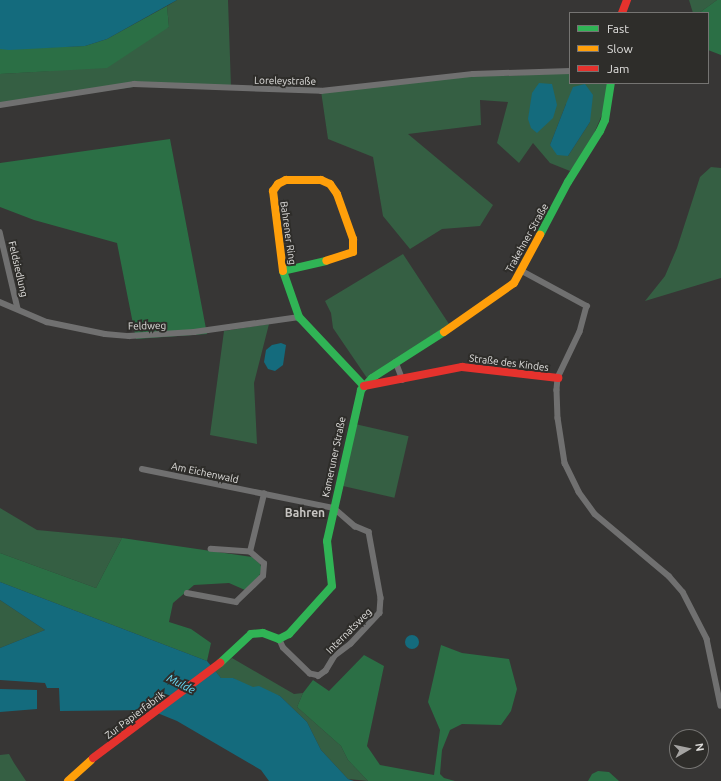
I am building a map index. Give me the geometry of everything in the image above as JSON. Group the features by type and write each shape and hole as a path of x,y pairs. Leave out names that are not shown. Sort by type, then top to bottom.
{"street":[{"name":"Loreleystraße","path":"0,105 134,84 320,91 474,74 569,71"},
{"name":"Trakehner Straße","path":"364,386 396,362 503,293 522,271 568,182 600,131 605,120 611,84"},
{"name":"Bahrener Ring","path":"283,271 344,258 353,252 353,239 337,194 330,184 311,178 286,180 278,184 274,190 276,227 283,271 299,318 364,386"},
{"name":"Feldsiedlung","path":"0,232 18,309"},
{"name":"Straße des Kindes","path":"522,271 587,306 578,338 558,378 559,431 565,463 579,492 613,531 676,584 696,614 711,651 721,706"},
{"name":"Feldweg","path":"0,302 47,322 64,327 128,336 194,332 299,318"},
{"path":"396,362 403,380"},
{"name":"Straße des Kindes","path":"364,386 403,380 462,367 558,378"},
{"name":"Kameruner Straße","path":"279,638 289,634 332,586 327,541 358,396 364,386"},
{"name":"Am Eichenwald","path":"142,469 334,508"},
{"path":"250,552 264,494"},
{"name":"Internatsweg","path":"279,638 283,648 310,674 319,676 326,671 335,656 351,644 380,613 381,598 369,532 355,526 334,508"},
{"path":"186,593 236,602 262,576 265,569 264,564 250,552 211,549"},
{"name":"Zur Papierfabrik","path":"68,781 92,759 226,658 251,634 263,633 279,638"}],"green space":[{"path":"177,0 228,0 231,87 156,84 0,105 0,74 50,71 169,27 167,6"},
{"path":"689,0 717,0 700,12 693,12"},
{"path":"717,0 721,0 721,55 709,50 709,12 700,12"},
{"path":"167,6 169,27 107,68 0,74 0,49 85,46 107,39"},
{"path":"503,73 503,76 569,73 569,84 607,84 606,105 590,143 570,171 550,163 533,143 519,163 497,143 508,102 480,100 481,125 408,134 493,205 480,226 442,229 410,249 383,216 373,157 328,139 321,91","holes":["566,104 590,122 568,156 550,145"]},
{"path":"170,139 207,334 136,339 117,243 34,220 0,207 0,163"},
{"path":"711,167 721,168 721,278 645,301 665,276 677,248 700,177"},
{"path":"403,254 449,324 367,378 333,328 331,313 325,301"},
{"path":"269,324 254,383 257,444 210,435 224,331"},
{"path":"355,424 409,436 394,498 341,485"},
{"path":"0,508 37,530 122,538 96,588 0,553"},
{"path":"122,538 252,557 260,564 262,569 259,576 245,590 229,583 194,585 173,603 169,622 191,629 211,643 207,661 0,582 0,553 96,588"},
{"path":"0,600 45,630 0,648"},
{"path":"441,645 462,653 509,659 517,689 511,711 501,725 462,724 450,730 442,750 440,774 444,778 455,781 368,781 348,760 341,746 297,707 303,693 313,680 329,691 364,655 384,666 367,746 380,765 434,775 440,730 428,702"},
{"path":"232,658 294,694 303,693 297,707 341,746 348,760 368,781 348,779 321,750 307,722 280,696 244,685 233,678 221,678 215,671"},
{"path":"9,754 26,781 0,781 0,755"},
{"path":"598,771 609,772 619,781 588,781 592,774"}],"water":[{"path":"0,0 177,0 107,39 85,46 9,50 0,49"},
{"path":"539,83 552,84 557,105 553,118 537,133 531,128 528,119 532,93"},
{"path":"585,84 593,95 590,122 568,156 557,155 550,145 566,104 573,87"},
{"path":"281,343 286,345 283,365 275,371 268,369 264,362 266,350 272,345"},
{"name":"Mulde","path":"0,582 207,661 221,678 233,678 253,687 259,686 280,696 307,722 321,750 348,779 354,781 269,781 261,770 177,721 150,710 60,711 59,688 47,688 45,683 0,680 0,648 45,630 0,600"},
{"path":"412,635 417,637 419,642 417,647 412,649 407,647 405,642 407,637"},
{"path":"0,689 37,690 37,709 0,712"}],"traffic: fast":[{"path":"540,235 568,182 600,131 605,120 611,84"},
{"path":"326,261 283,271 299,317 364,386"},
{"path":"220,663 251,634 263,633 279,639 289,634 332,586 327,541 361,390 372,378 444,332"}],"traffic: slow":[{"path":"283,271 273,191 278,184 286,180 321,180 330,184 337,194 353,239 353,252 326,261"},
{"path":"444,332 514,283 540,235"},
{"path":"68,781 91,760"}],"traffic: jam":[{"path":"622,12 627,0"},
{"path":"364,386 462,367 558,378"},
{"path":"93,758 220,663"}],"district":[{"name":"Bahren","path":"305,513"}]}
